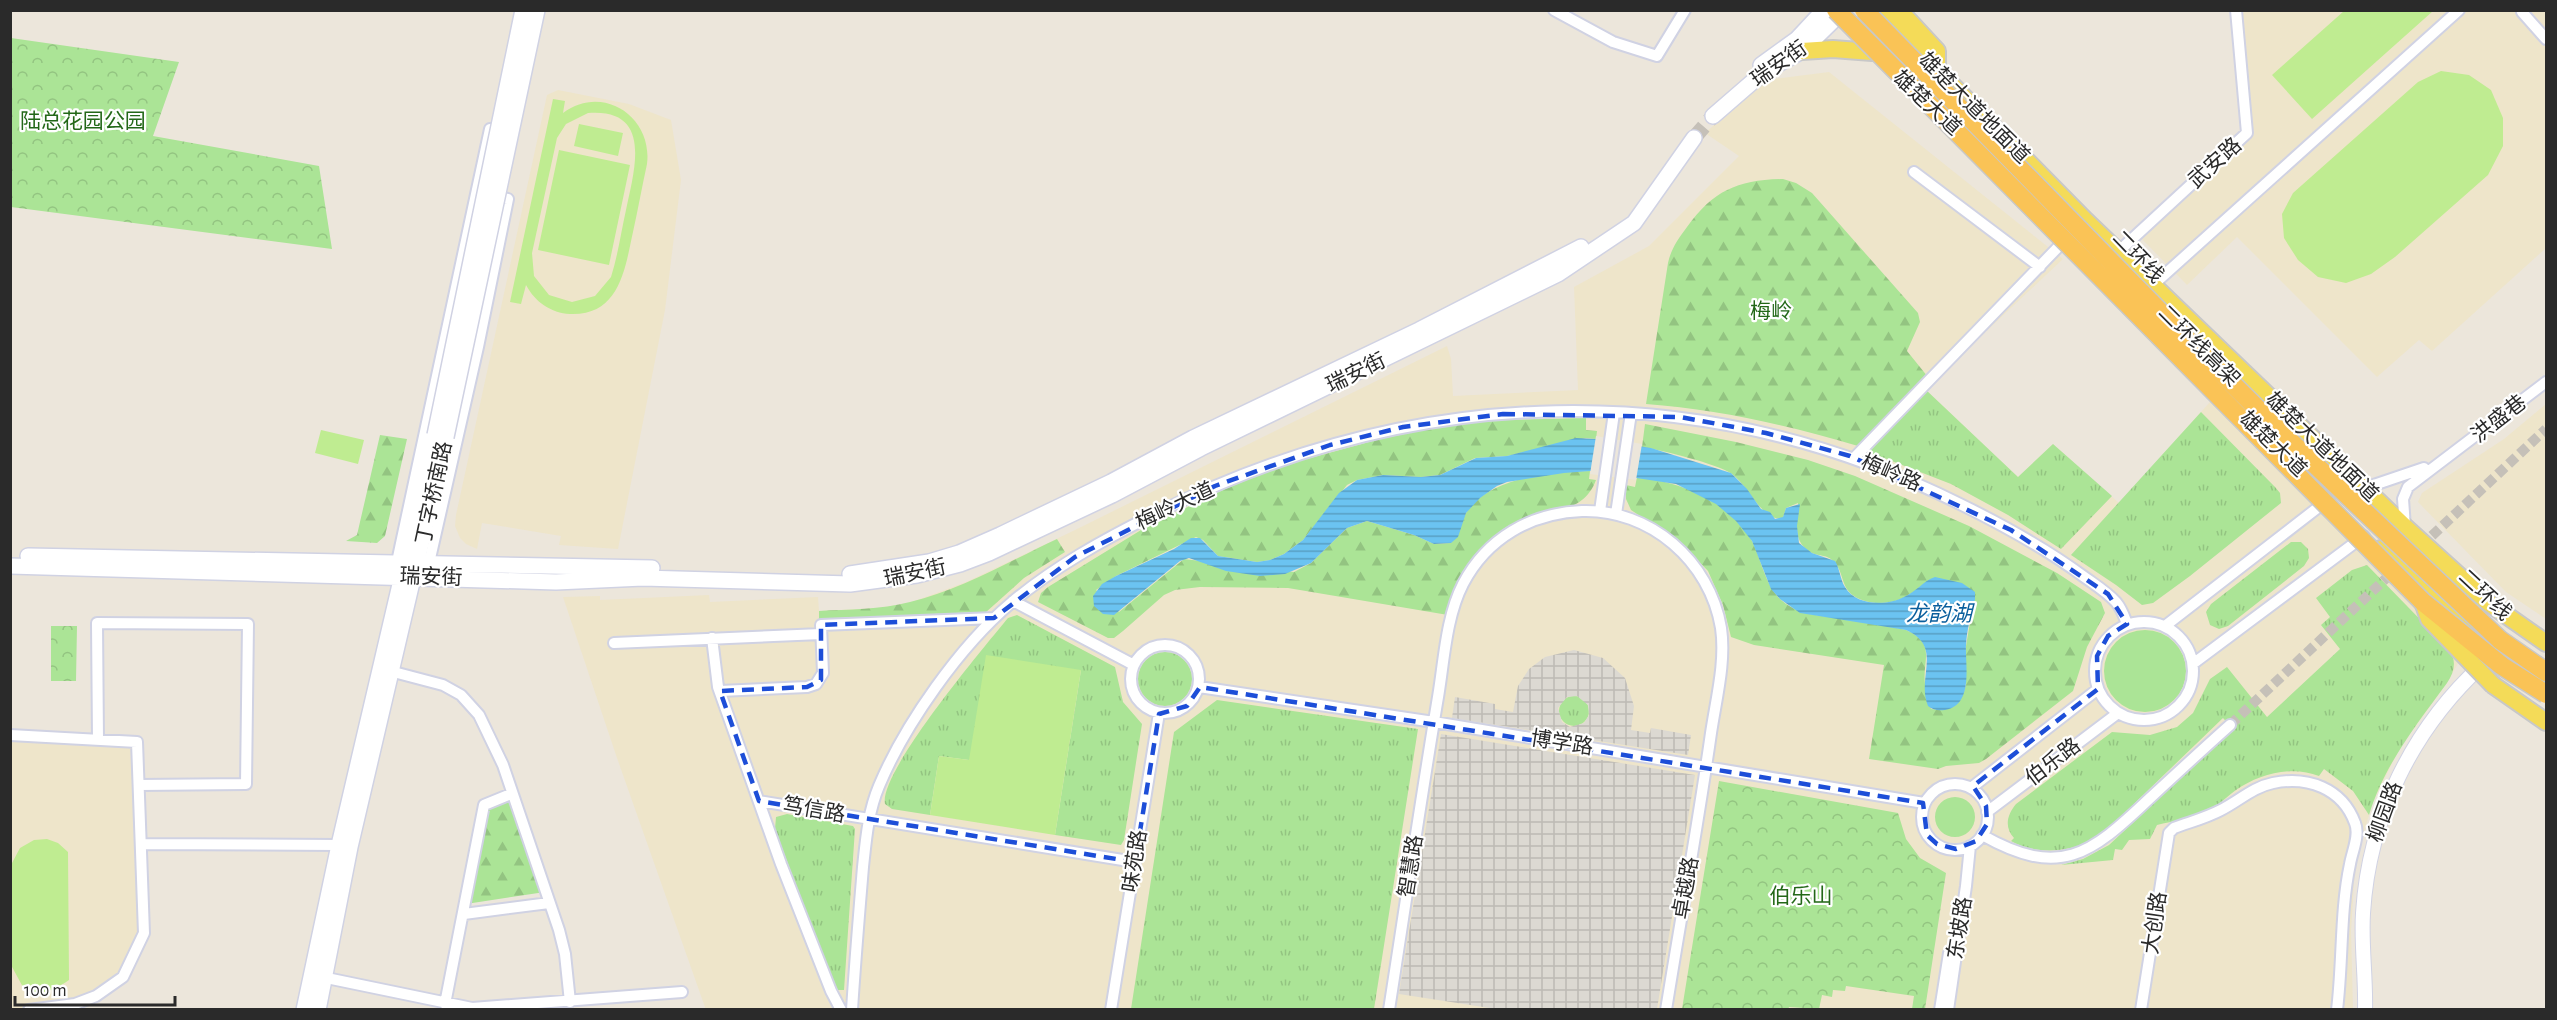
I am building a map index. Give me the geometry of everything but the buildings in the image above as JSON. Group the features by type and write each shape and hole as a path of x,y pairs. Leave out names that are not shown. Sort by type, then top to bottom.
{"highway":[{"name":"二环线","path":"1864,10 2290,441 2500,640 2547,672"},
{"name":"二环线高架","path":"1836,13 2424,602 2502,666 2547,694"}],"main road":[{"name":"丁字桥南路","path":"440,436 523,10"},
{"name":"丁字桥南路","path":"318,1010 317,976 339,845 411,567 537,10"},
{"name":"雄楚大道地面道","path":"1878,10 2118,252 2405,527 2489,603 2547,643"},
{"path":"1899,10 1937,51 1937,70"},
{"name":"瑞安街","path":"1836,13 1802,51 1766,71 1710,114 1751,72 1836,13"},
{"name":"雄楚大道","path":"1836,13 1872,52 1943,117 2365,536 2498,650 2547,686"},
{"path":"1802,51 1833,49 1872,52"},
{"name":"瑞安街","path":"10,556 411,567 556,582 689,578 838,584 881,581 960,564 989,553 1112,495 1201,448 1558,274 1634,223 1691,137"},
{"name":"瑞安街","path":"10,566 411,567"},
{"path":"2424,602 2429,619 2460,653 2493,685 2547,722"},
{"name":"丁字桥南路","path":"304,1010 317,976 350,847 386,670"}],"street":[{"path":"1554,10 1613,42 1657,56 1685,10"},
{"name":"武安路","path":"2118,252 2247,134 2236,10"},
{"path":"2153,285 2458,10"},
{"path":"2522,11 2547,39"},
{"path":"411,567 475,193 490,129"},
{"path":"1914,172 2040,267"},
{"path":"411,567 480,337 508,199 475,193"},
{"path":"1855,458 2065,240"},
{"name":"洪盛巷","path":"2405,527 2403,500 2405,490 2547,382"},
{"path":"1600,512 1614,412"},
{"name":"梅岭路","path":"1614,412 1680,417 1766,433 1855,458 1927,488 2011,530 2108,594 2120,607 2127,624"},
{"name":"梅岭大道","path":"852,1010 868,820 885,774 915,719 957,662 994,618 1013,601 1075,557 1139,522 1215,486 1304,453 1403,427 1471,417 1614,412"},
{"path":"1616,514 1631,413"},
{"name":"洪盛巷","path":"2365,488 2403,477 2451,456"},
{"path":"2165,626 2329,499"},
{"name":"卓越路","path":"1600,512 1616,514 1636,521 1677,547 1701,573 1712,595 1721,628 1722,648 1707,766 1666,1010"},
{"name":"智慧路","path":"1389,1010 1434,722 1459,592 1476,564 1495,542 1521,526 1561,514 1600,512"},
{"path":"2194,663 2365,536"},
{"path":"1013,601 1134,665"},
{"path":"720,691 807,687 816,684 823,673 821,625 994,618"},
{"path":"2146,621 2165,626 2184,641 2194,663 2194,675 2187,696 2172,712 2150,720 2128,718 2118,713 2103,698 2098,689 2095,678 2097,656 2108,636 2127,624 2146,621"},
{"path":"98,740 97,623 248,624 246,784 139,785"},
{"path":"614,643 821,634"},
{"path":"712,638 720,691 807,933 841,1010"},
{"path":"1155,647 1176,647 1188,654 1197,666 1199,687 1187,706 1177,712 1159,713 1144,706 1136,698 1131,681 1134,665 1143,654 1155,647"},
{"name":"柳园路","path":"2365,1010 2363,916 2367,870 2376,832 2388,797 2423,735 2472,674 2498,650"},
{"path":"386,670 443,685 468,702 479,715 493,741 549,903 565,954 570,1002"},
{"name":"博学路","path":"1199,687 1434,722 1924,803"},
{"name":"伯乐路","path":"1971,788 2098,689"},
{"name":"味苑路","path":"1111,1010 1159,713"},
{"name":"伯乐路","path":"1988,812 2118,713"},
{"path":"1982,835 2009,850 2035,857 2065,857 2087,850 2112,833 2230,724"},
{"path":"10,735 137,742 144,933 123,977 96,996 75,1004 29,1010"},
{"name":"大创路","path":"2141,1010 2167,837 2174,828 2215,813 2253,790 2291,780 2314,782 2336,796 2349,812 2356,828 2349,867 2337,1010"},
{"path":"1958,784 1971,788 1980,795 1988,812 1987,824 1982,835 1966,847 1943,847 1927,835 1922,823 1924,803 1932,792 1944,785 1958,784"},
{"path":"445,1004 484,805 511,794"},
{"name":"笃信路","path":"759,801 1135,862"},
{"path":"141,844 339,845"},
{"name":"东坡路","path":"1940,1010 1966,847"},
{"name":"东坡路","path":"1948,1010 1966,886 1966,847"},
{"path":"464,914 549,903"},
{"path":"317,976 445,1004 486,1009 682,992"}],"highlighted area":[{"path":"1503,414 1680,417 1766,433 1850,456 2011,530 2108,594 2127,624 2108,636 2097,656 2098,689 1973,786 1986,806 1987,824 1976,841 1956,849 1937,844 1927,835 1923,803 1200,687 1187,706 1159,714 1135,862 759,801 720,691 807,687 821,680 821,625 994,618 1075,557 1215,486 1330,445 1403,427"}],"shaded area":[{"path":"2236,11 2546,11 2546,248 2432,351 2419,340 2377,377 2237,237 2187,285 2137,234 2247,133"},
{"path":"1829,72 2063,259 1925,389 2018,477 2053,444 2119,503 2210,402 2283,464 2465,651 2447,683 2401,746 2373,802 2360,845 2354,883 2351,931 2353,1009 706,1010 563,597 600,596 600,600 709,595 710,602 818,597 819,611 878,608 909,603 966,582 1075,530 1447,346 1451,359 1453,396 1578,390 1574,287 1649,246 1739,156 1705,133 1766,80"},
{"path":"558,90 629,104 671,120 681,180 665,310 618,549 559,545 561,536 482,523 477,549 460,538 455,526 456,515 547,95"},
{"path":"2546,404 2546,619 2506,592 2418,502 2422,493 2504,439"},
{"path":"1574,650 1603,658 1625,678 1634,706 1631,730 1650,733 1651,728 1691,735 1688,755 1452,718 1455,697 1495,704 1495,709 1513,712 1518,686 1529,669 1545,657","holes":["1577,696 1588,705 1589,715 1584,723 1570,727 1562,722 1558,708 1567,697"]},
{"path":"1441,734 1695,775 1657,1009 1496,1009 1399,994"},
{"path":"10,735 137,742 144,933 123,977 75,1004 11,1009"}],"green space":[{"path":"2344,11 2433,11 2312,119 2272,75"},
{"name":"陆总花园公园","path":"11,38 179,62 153,136 319,166 332,249 11,207"},
{"path":"2441,71 2469,75 2491,90 2503,118 2503,146 2488,175 2395,257 2371,274 2346,283 2318,277 2298,260 2284,238 2282,214 2293,193 2418,82"},
{"path":"553,99 565,101 563,113 578,105 594,102 609,104 622,110 634,119 642,132 647,147 647,164 627,260 617,287 600,307 587,313 570,314 550,309 539,301 526,285 521,304 510,302","holes":["588,113 609,114 623,121 631,131 635,145 633,178 611,277 595,296 572,302 549,295 534,276 532,253 557,138 566,124"]},
{"path":"579,124 623,133 618,156 574,146"},
{"path":"559,150 630,165 609,265 538,250"},
{"name":"梅岭","path":"1783,179 1796,183 1812,193 1918,313 1920,322 1907,351 1928,377 1858,446 1753,419 1646,404 1668,263 1678,240 1697,214 1717,196 1740,185"},
{"path":"1925,389 2018,477 2053,444 2112,496 2061,549 2008,515 1951,484 1866,451"},
{"path":"2201,412 2275,487 2280,493 2281,503 2190,576 2153,603 2142,605 2071,555"},
{"path":"1586,418 1586,430 1597,431 1596,439 1586,438 1507,456 1475,458 1440,475 1421,477 1383,475 1357,480 1347,485 1303,540 1284,554 1270,560 1257,562 1218,556 1203,540 1196,537 1116,576 1096,590 1119,612 1184,559 1294,572 1311,563 1347,528 1367,521 1414,535 1434,544 1451,543 1471,506 1496,488 1526,478 1590,471 1589,479 1596,480 1589,493 1580,502 1568,508 1515,523 1502,530 1483,547 1469,568 1448,615 1288,588 1200,587 1175,590 1164,595 1114,638 1108,638 1038,602 1041,593 1048,587 1146,527 1225,489 1281,466 1380,439 1444,426 1501,420"},
{"path":"1645,424 1736,442 1808,460 1855,476 1969,526 2057,573 2101,602 2105,613 2087,647 2073,691 1979,763 1946,766 1938,769 1869,759 1884,665 1754,645 1731,637 1723,605 1708,571 1682,544 1631,510 1626,499 1626,485 1635,487 1637,477 1670,483 1702,496 1731,514 1752,541 1773,591 1793,608 1813,615 1851,619 1906,630 1916,635 1925,647 1925,684 1931,709 1942,710 1963,694 1966,685 1966,646 1975,592 1919,590 1884,603 1859,599 1846,588 1839,569 1831,559 1812,553 1801,544 1797,531 1798,503 1786,508 1783,518 1769,515 1738,479 1725,470 1689,458 1642,447"},
{"path":"321,430 364,440 358,464 315,453"},
{"path":"380,435 407,439 385,536 377,543 346,541 357,535"},
{"path":"1057,539 1065,552 1024,578 985,613 819,620 819,611 864,609 929,597 967,583"},
{"path":"2291,542 2301,542 2308,549 2309,558 2304,566 2228,626 2219,629 2210,625 2206,612 2211,604"},
{"path":"2367,565 2448,648 2453,657 2454,666 2447,683 2392,762 2369,815 2353,791 2324,769 2319,776 2287,771 2245,784 2206,812 2157,825 2150,839 2129,840 2122,850 2115,849 2113,860 2061,865 2083,859 2109,845 2233,729 2223,718 2112,825 2093,839 2061,850 2040,850 2011,841 2014,838 2009,830 2008,821 2010,812 2016,804 2112,732 2150,735 2177,727 2193,713 2210,679 2227,667 2267,717 2340,649 2321,625 2330,617 2316,598 2352,570"},
{"path":"1017,615 1115,667 1123,702 1142,724 1124,840 1121,845 1055,835 1081,670 969,760 939,756 930,815 892,809 885,804 887,788 898,766 935,710 1008,618"},
{"path":"51,626 77,626 76,681 51,681"},
{"path":"2145,630 2161,633 2174,642 2183,655 2186,671 2183,687 2174,700 2161,709 2145,712 2129,709 2116,700 2107,687 2104,671 2107,655 2116,642 2129,633"},
{"path":"1160,652 1170,652 1180,656 1188,664 1192,679 1188,694 1180,702 1170,706 1160,706 1150,702 1142,694 1138,684 1138,674 1142,664 1150,656"},
{"path":"986,655 1081,670 1055,835 930,815 939,756 969,760"},
{"path":"1574,696 1585,700 1589,711 1585,722 1574,726 1563,722 1559,711 1563,700"},
{"path":"1217,700 1418,729 1374,1009 1131,1009 1174,732"},
{"name":"伯乐山","path":"1719,781 1898,813 1906,839 1920,858 1946,873 1925,1009 1912,1009 1914,996 1846,986 1845,991 1833,990 1832,997 1822,995 1819,1009 1789,1007 1788,1010 1682,1009"},
{"path":"511,794 545,892 466,904 484,805"},
{"path":"1955,797 1969,803 1975,817 1969,831 1955,837 1941,831 1935,817 1941,803"},
{"path":"787,814 853,826 855,829 844,990 835,990 775,829 776,817"},
{"path":"47,839 58,843 68,852 69,980 52,990 36,992 24,989 11,965 12,863 20,848 34,840"}],"water":[{"name":"龙韵湖","path":"1576,438 1651,448 1731,473 1747,489 1761,509 1770,512 1775,519 1783,517 1786,508 1800,504 1797,526 1799,543 1812,553 1835,561 1845,587 1856,598 1881,603 1897,600 1935,577 1962,583 1975,592 1975,599 1967,639 1966,683 1960,701 1954,707 1945,710 1936,710 1928,706 1925,695 1927,664 1924,645 1906,630 1800,613 1780,599 1771,589 1752,541 1736,521 1716,504 1676,484 1590,471 1507,482 1497,486 1480,498 1466,513 1458,537 1451,543 1434,544 1414,535 1367,521 1347,528 1311,563 1285,574 1260,576 1226,571 1189,558 1180,561 1114,615 1103,614 1094,606 1093,596 1102,584 1174,549 1191,538 1200,538 1218,556 1257,562 1284,554 1303,540 1339,493 1357,480 1383,475 1421,477 1440,475 1476,458 1507,456"}],"pier":[{"path":"1596,436 1642,444 1636,480 1590,474"}],"tunnel":[{"path":"1694,138 1713,116"},
{"path":"2421,546 2546,429"},
{"path":"2230,725 2396,569"}]}
